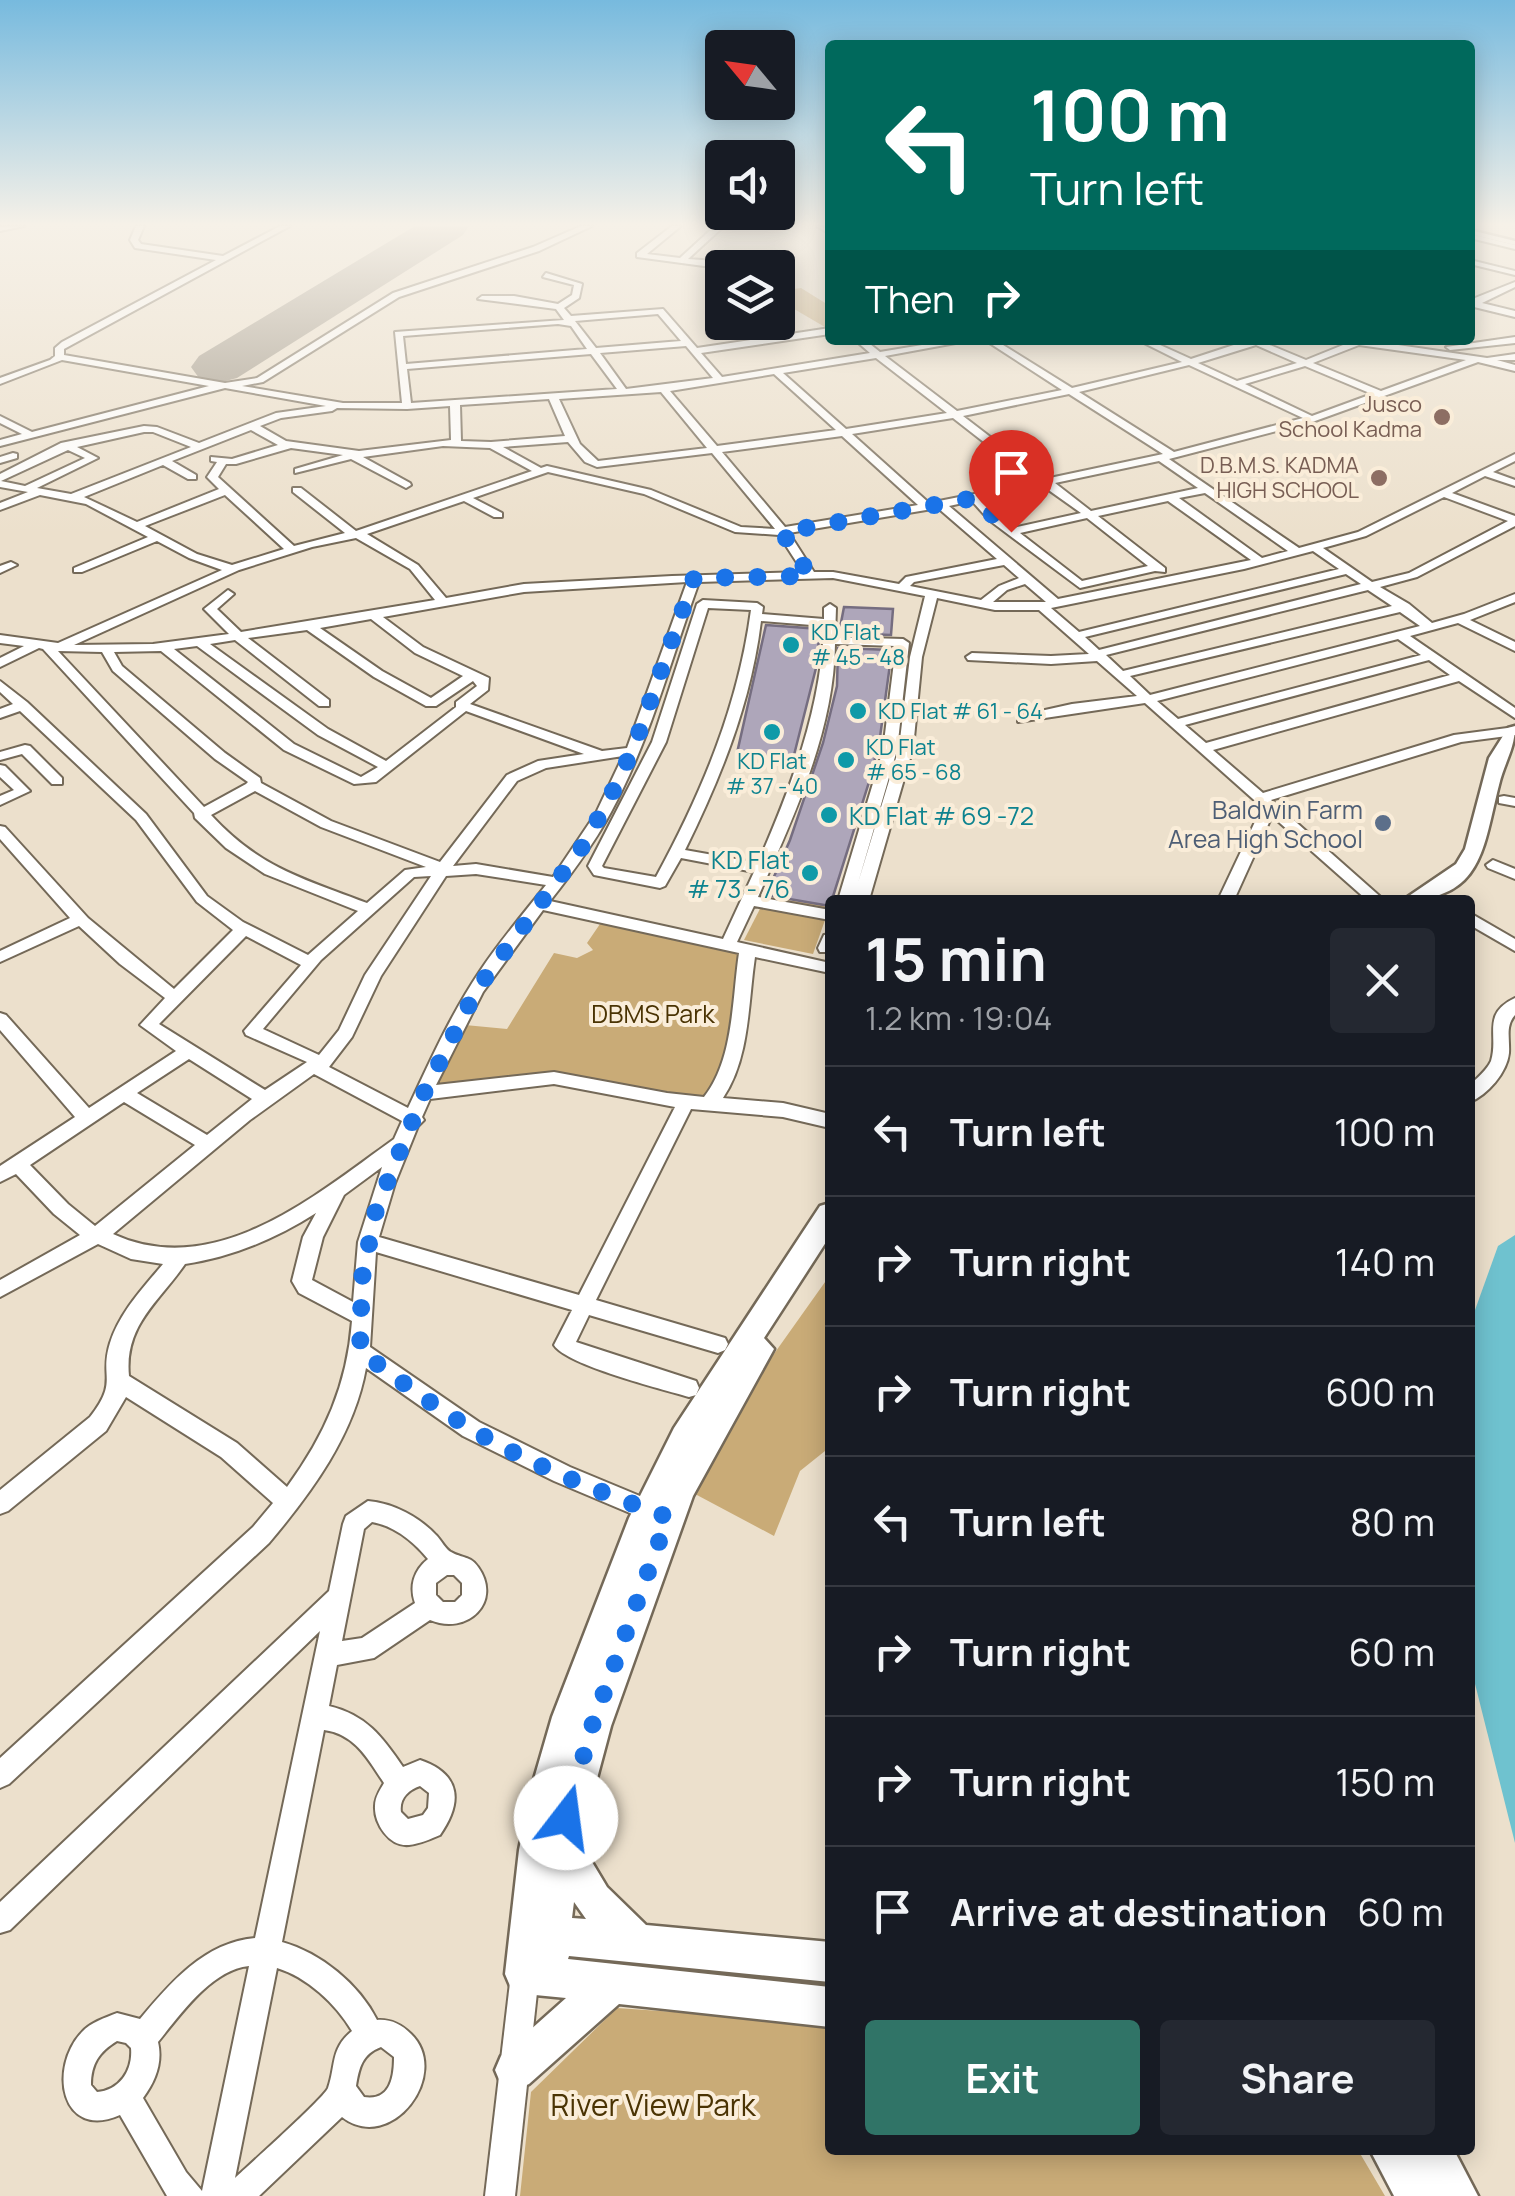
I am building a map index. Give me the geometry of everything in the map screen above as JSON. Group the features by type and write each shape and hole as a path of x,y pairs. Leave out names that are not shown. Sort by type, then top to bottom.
{"main road":[{"path":"1427,895 1448,887 1470,870 1483,851 1491,780 1500,750 1515,732"},
{"path":"1457,895 1476,884 1493,865 1509,801 1515,754"},
{"path":"539,1934 592,1726 685,1438 722,1375 825,1221"},
{"path":"825,1248 744,1374 679,1490 659,1514 560,1751 538,1850 536,1975 825,2007"},
{"path":"560,1845 594,1900 638,1945"},
{"path":"539,1934 825,1962"},
{"path":"518,2055 612,1984"},
{"path":"1394,2155 1418,2196"},
{"path":"1433,2155 1457,2196"}],"street":[{"path":"60,357 59,348 94,328"},
{"path":"124,411 198,386 259,376 335,328"},
{"path":"0,443 205,389 242,386 270,375 344,328"},
{"path":"407,406 398,336 402,332 456,328"},
{"path":"576,328 624,393"},
{"path":"676,328 720,380"},
{"path":"402,367 693,347 825,332"},
{"path":"1475,344 1515,340"},
{"path":"866,345 1092,514 1173,580"},
{"path":"74,497 278,415 343,406 455,404 624,393 940,345"},
{"path":"997,345 1166,456 1206,489 1299,553"},
{"path":"1152,345 1312,419"},
{"path":"554,399 571,438 589,461 598,464 844,434 953,414 1190,363 1246,345"},
{"path":"1268,345 1382,395"},
{"path":"1236,384 1308,362 1345,345"},
{"path":"1376,345 1493,358 1513,370"},
{"path":"1424,345 1464,345"},
{"path":"1387,347 1392,353 1445,372"},
{"path":"1438,353 1475,360"},
{"path":"0,663 235,568 291,549 356,534 540,470 552,469 633,488 746,532 782,532 974,498 1166,456 1312,419 1475,360 1513,355"},
{"path":"0,378 60,357 229,383 343,406"},
{"path":"776,372 927,507"},
{"path":"664,388 782,532 810,576"},
{"path":"455,404 456,443"},
{"path":"0,419 93,458 27,488"},
{"path":"84,422 104,438"},
{"path":"252,426 290,445 356,455 406,485"},
{"path":"0,481 68,446 149,429 199,448 222,463"},
{"path":"299,471 356,455 456,443 490,445 571,438"},
{"path":"290,445 222,463 212,478 291,549"},
{"path":"490,445 540,470"},
{"path":"0,460 14,456"},
{"path":"0,640 107,650 164,647 524,588 694,578 810,576 904,586 984,604 1049,605 1262,562 1362,534 1515,457"},
{"path":"164,461 192,477"},
{"path":"1486,473 1515,483"},
{"path":"0,481 98,505 218,567 235,568"},
{"path":"1011,532 1206,489"},
{"path":"0,507 42,490"},
{"path":"136,526 227,490"},
{"path":"297,490 356,534 414,567 442,601"},
{"path":"1446,494 1515,521"},
{"path":"462,496 498,515"},
{"path":"1170,497 1262,562"},
{"path":"974,498 1080,585 1157,567"},
{"path":"940,504 1027,579 1076,636 1370,895"},
{"path":"972,657 1051,660 1098,655 1374,587 1441,563 1515,521"},
{"path":"78,570 157,538"},
{"path":"1316,548 1430,626"},
{"path":"904,586 910,579 1006,561"},
{"path":"1076,636 1349,570"},
{"path":"0,1775 261,1535 289,1503 336,1434 351,1395 360,1351 368,1242 376,1210 424,1093 477,989 585,843 632,752 694,578"},
{"path":"984,604 1003,588 1027,579"},
{"path":"863,895 878,855 906,748 916,656 932,593"},
{"path":"228,594 210,609 324,704"},
{"path":"1023,719 1072,708 1148,699 1460,620 1515,598"},
{"path":"704,604 757,607 756,617 724,757 660,883 599,872 594,866 658,742 704,604"},
{"path":"1120,675 1405,607"},
{"path":"372,614 420,650 485,684 461,704 464,707 602,756"},
{"path":"728,945 762,869 822,703 829,640 830,615 756,617"},
{"path":"1460,620 1515,648"},
{"path":"309,626 378,674 431,702 472,676"},
{"path":"1400,635 1515,714"},
{"path":"829,640 903,644 890,750 847,895"},
{"path":"202,643 323,732 388,767"},
{"path":"47,647 231,845 270,871 368,909"},
{"path":"164,647 228,701 303,754 359,781 372,780 464,707"},
{"path":"107,650 118,668 255,785 326,824 443,868"},
{"path":"1176,724 1431,656"},
{"path":"1204,748 1461,676"},
{"path":"0,685 141,817 202,900 242,927 306,961 313,961"},
{"path":"0,714 22,705"},
{"path":"1228,895 1266,802 1459,738 1515,732"},
{"path":"0,756 24,750 57,781"},
{"path":"0,1289 96,1236 346,1033 373,975 443,868 512,778 544,764 632,752"},
{"path":"0,769 23,791 0,801"},
{"path":"200,814 255,785"},
{"path":"0,830 81,919 130,966 174,997"},
{"path":"676,853 762,869"},
{"path":"1493,865 1515,874"},
{"path":"415,1120 252,1030 313,961 403,877 443,868 501,872 556,882"},
{"path":"748,900 825,914"},
{"path":"539,904 825,967"},
{"path":"0,958 81,919"},
{"path":"1475,921 1515,946"},
{"path":"242,927 242,936 148,1025 265,1099"},
{"path":"710,1102 719,1094 728,1074 748,950"},
{"path":"1475,1091 1500,1066 1508,1036 1500,1021 1515,1004"},
{"path":"0,1019 86,1117"},
{"path":"0,1176 188,1051"},
{"path":"424,1093 554,1078 686,1102 783,1110 825,1120"},
{"path":"122,1092 206,1143"},
{"path":"686,1102 564,1338 568,1350 689,1388"},
{"path":"18,1164 64,1212 96,1236 150,1258 177,1260 210,1256 252,1238 339,1187 406,1141"},
{"path":"339,1187 313,1237 302,1281 306,1287 361,1316"},
{"path":"368,1242 718,1344"},
{"path":"0,1504 98,1424 119,1395 120,1342 177,1260"},
{"path":"360,1351 471,1429 562,1474 659,1514"},
{"path":"122,1383 228,1450 289,1503"},
{"path":"216,2196 354,1524 368,1510 384,1513 436,1550 443,1565"},
{"path":"328,1654 366,1650 428,1608 452,1614 473,1597 475,1580 467,1568 443,1565"},
{"path":"428,1608 424,1584 443,1565"},
{"path":"0,1920 338,1598"},
{"path":"315,1716 350,1721 359,1727 398,1782"},
{"path":"142,2038 188,1984 210,1966 249,1952 268,1952 296,1960 320,1976 355,2010 370,2036"},
{"path":"500,2196 518,2055 536,1975"},
{"path":"127,2027 142,2038 146,2049 142,2074 126,2097 114,2105 91,2106 77,2090 78,2063 86,2049 106,2030 127,2027"},
{"path":"381,2033 402,2041 411,2064 405,2090 388,2110 367,2116 356,2112 344,2095 344,2068 350,2054 370,2036 381,2033"},
{"path":"238,2196 344,2095"},
{"path":"126,2097 174,2182 188,2196"}],"green space":[{"path":"766,897 825,905 825,920 813,954 744,940"},
{"name":"DBMS Park","path":"600,924 744,952 722,1090 683,1097 662,1095 562,1074 514,1076 430,1088 465,1025 507,1029 554,953 577,958 593,950 587,943"},
{"path":"825,1282 825,1451 800,1471 774,1536 680,1486"},
{"name":"River View Park","path":"617,2008 825,2023 825,2155 1361,2155 1385,2196 520,2196 531,2092"}],"water":[{"path":"1515,1235 1515,1843 1475,1684 1475,1310 1498,1246"}],"building":[{"path":"844,607 893,609 891,635 839,633"},
{"path":"766,625 820,629 816,668 793,759 737,753"},
{"path":"838,648 892,650 870,779 833,895 825,895 825,905 766,895 790,840 823,743 837,686"}],"runway":[{"path":"218,367 281,328"}],"place":[{"name":"Jusco School Kadma","path":"1442,417"},
{"name":"D.B.M.S. KADMA HIGH SCHOOL","path":"1379,478"},
{"name":"KD Flat # 45 - 48","path":"791,645"},
{"name":"KD Flat # 61 - 64","path":"858,711"},
{"name":"KD Flat # 37 - 40","path":"772,732"},
{"name":"KD Flat # 65 - 68","path":"846,760"},
{"name":"KD Flat # 69 -72","path":"829,815"},
{"name":"Baldwin Farm Area High School","path":"1383,823"},
{"name":"KD Flat # 73 - 76","path":"810,873"}],"route":[{"path":"566,1818 592,1726 668,1517 536,1462 471,1429 360,1351 362,1278 376,1210 424,1093 477,989 585,843 612,793 634,747 694,578 810,576 782,532 974,498 1011,532"}]}
